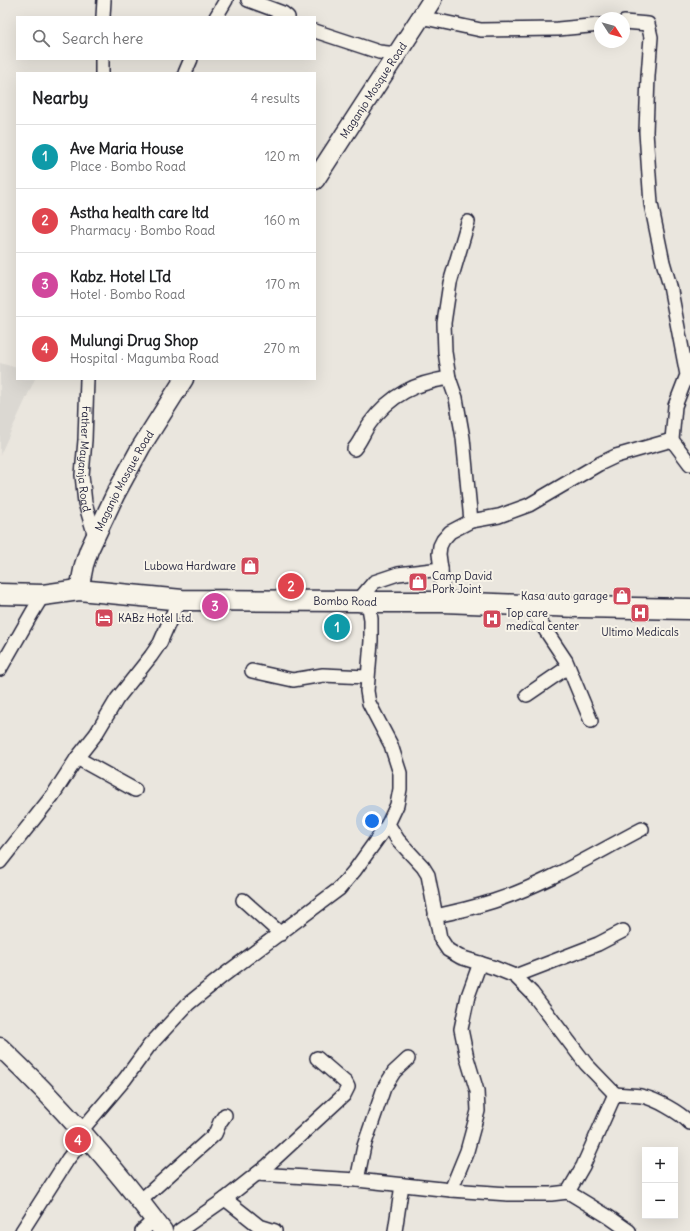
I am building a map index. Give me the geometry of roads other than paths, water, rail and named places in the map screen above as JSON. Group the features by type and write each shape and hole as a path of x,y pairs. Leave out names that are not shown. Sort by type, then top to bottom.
{"main road":[{"name":"Bombo Road","path":"0,594 43,595 79,590 182,600 443,602 527,606 690,609"}],"street":[{"path":"103,16 104,0"},
{"path":"217,16 226,0"},
{"path":"248,0 283,13 287,16"},
{"name":"Maganjo Mosque Road","path":"316,178 432,0"},
{"path":"420,17 481,30 558,29 594,26"},
{"path":"630,22 648,24 651,37 646,132 651,204 663,262 670,286 688,375 675,406 672,440 690,464"},
{"path":"316,31 378,52 397,54"},
{"path":"102,60 102,72"},
{"path":"185,72 191,60"},
{"path":"468,222 450,283 444,323 445,352 456,398 463,438 472,521"},
{"path":"354,449 370,423 388,402 410,388 423,383 450,378"},
{"name":"Father Mayanja Road","path":"87,380 86,440 82,475 85,503 95,536"},
{"name":"Maganjo Mosque Road","path":"79,590 84,565 95,536 115,494 141,447 183,380"},
{"path":"443,602 442,569 439,554 440,546 443,540 450,532 472,521 499,516 529,505 599,464 616,456 672,440"},
{"path":"22,1231 83,1134 126,1079 149,1046 188,1004 224,975 281,934 339,889 355,870 388,824 396,805 400,789 400,773 391,745 370,703 366,691 371,641 371,618 363,602 374,582 398,574 442,569"},
{"path":"0,669 43,595"},
{"path":"0,862 53,795 77,758 96,734 118,699 151,656 160,643 174,612 182,600"},
{"path":"527,606 566,662 591,721"},
{"path":"527,695 568,667"},
{"path":"252,671 293,680 323,675 367,677"},
{"path":"77,758 135,790"},
{"path":"388,824 398,840 428,875 440,938 448,950 460,957 515,976 532,992 586,1064 616,1094 642,1096 682,1116 690,1123"},
{"path":"435,916 494,901 520,891 557,874 642,829"},
{"path":"243,900 281,934"},
{"path":"515,976 598,944 623,932"},
{"path":"451,1190 467,1151 478,1111 478,1090 461,1029 468,996 480,963"},
{"path":"0,1047 32,1077 140,1201 153,1227"},
{"path":"179,1231 225,1199 257,1174 299,1138 344,1095 348,1088 346,1083 317,1058"},
{"path":"357,1180 364,1146 384,1088 394,1072 408,1059"},
{"path":"568,1192 583,1166 616,1094"},
{"path":"140,1201 215,1134 225,1115"},
{"path":"257,1174 357,1180 451,1190 508,1194 552,1194 568,1192 629,1231"},
{"path":"395,1231 402,1184"},
{"path":"225,1199 259,1226 276,1231"}],"place":[{"name":"Lubowa Hardware","path":"250,566"},
{"name":"Camp David Pork Joint","path":"418,582"},
{"name":"Astha health care ltd","path":"291,586"},
{"name":"Kasa auto garage","path":"622,596"},
{"name":"Kabz. Hotel LTd","path":"215,606"},
{"name":"Ultimo Medicals","path":"640,613"},
{"name":"KABz Hotel Ltd.","path":"104,618"},
{"name":"Top care medical center","path":"492,619"},
{"name":"Ave Maria House","path":"337,627"},
{"name":"Mulungi Drug Shop","path":"78,1140"}]}
